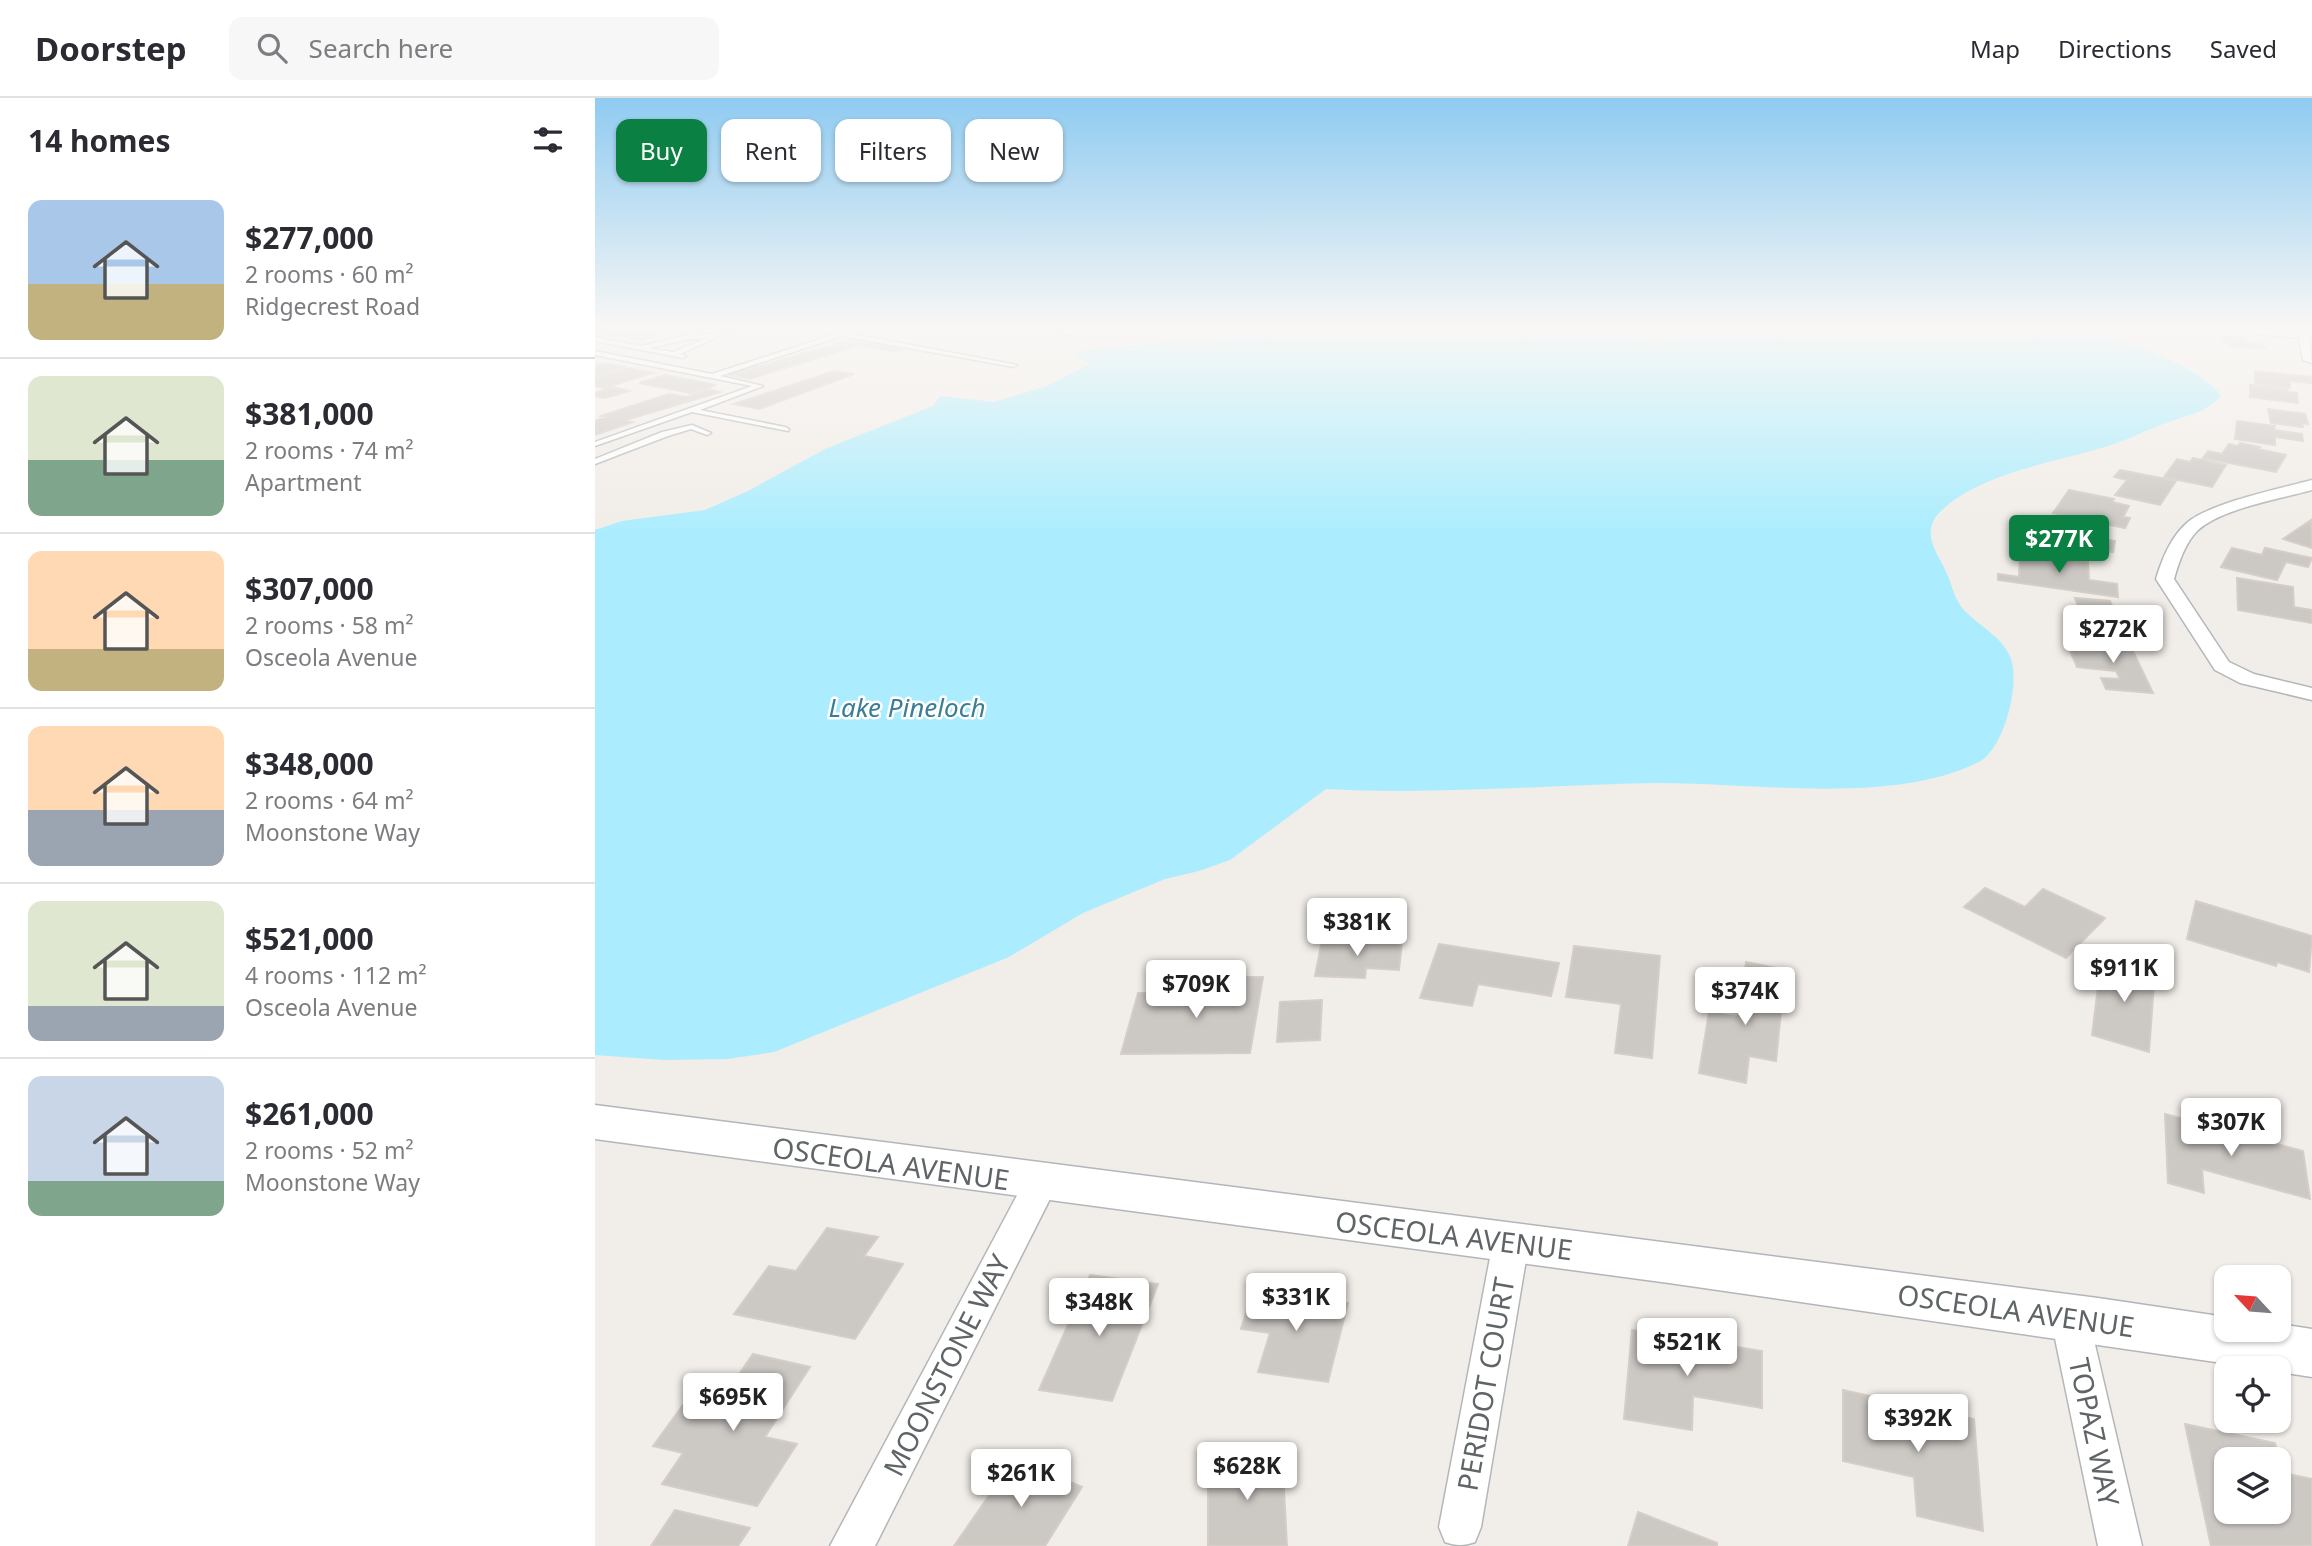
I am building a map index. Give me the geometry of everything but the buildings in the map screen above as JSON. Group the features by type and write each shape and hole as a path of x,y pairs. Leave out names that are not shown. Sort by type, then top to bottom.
{"street":[{"path":"2312,485 2229,509 2195,524 2172,552 2165,579 2223,666 2247,679 2312,694"},
{"name":"OSCEOLA AVENUE","path":"595,1122 1041,1183 1511,1242 2312,1353"},
{"name":"MOONSTONE WAY","path":"852,1546 1041,1183"},
{"name":"PERIDOT COURT","path":"1460,1527 1511,1242"},
{"name":"TOPAZ WAY","path":"2070,1319 2120,1546"}],"lane":[{"path":"595,444 727,398"},
{"path":"692,410 785,429"},
{"path":"595,462 665,434 691,427 707,433"}],"water":[{"name":"Lake Pineloch","path":"939,398 994,402 1009,398 2219,398 2210,406 2189,416 2115,444 1996,478 1955,499 1933,521 1933,545 1959,603 2003,645 2011,659 2013,684 2008,715 1996,744 1979,762 1944,775 1904,784 1863,788 1654,783 1449,790 1326,789 1230,860 1165,879 1083,913 1009,957 774,1052 728,1059 664,1060 595,1055 595,530 622,521 705,510 748,491 825,449 933,406"}]}
